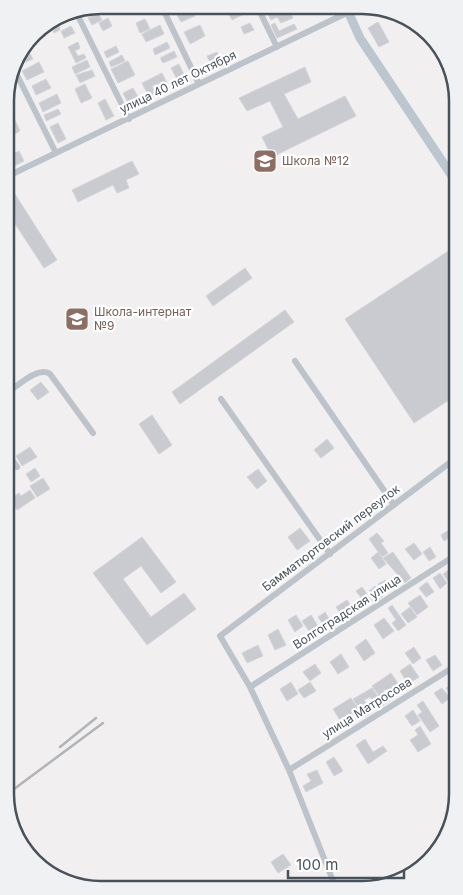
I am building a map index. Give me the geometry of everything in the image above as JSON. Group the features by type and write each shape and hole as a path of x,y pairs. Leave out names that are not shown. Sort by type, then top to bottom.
{"street":[{"path":"165,14 199,84"},
{"path":"260,14 277,47"},
{"name":"улица 40 лет Октября","path":"14,173 277,47 338,14"},
{"path":"349,14 360,38 449,170"},
{"path":"78,17 128,119"},
{"path":"17,76 56,153"},
{"path":"295,361 394,505"},
{"path":"14,388 39,372 46,371 94,433"},
{"path":"221,399 330,554"},
{"path":"14,463 17,467"},
{"name":"Бамматюртовский переулок","path":"250,687 220,636 449,463"},
{"name":"Волгоградская улица","path":"250,687 449,559"},
{"name":"улица Матросова","path":"289,770 449,669"},
{"path":"250,687 289,770 333,881"}],"building":[{"path":"99,14 102,20 92,25 88,18"},
{"path":"194,14 195,16 181,22 177,15"},
{"path":"229,14 244,14 232,20"},
{"path":"268,14 291,14 293,18 281,23 277,17 271,20"},
{"path":"108,18 112,26 103,31 99,23"},
{"path":"145,19 150,29 140,33 136,23"},
{"path":"378,22 389,42 379,47 368,28"},
{"path":"250,23 254,30 244,34 241,27"},
{"path":"275,23 279,31 294,24 297,29 277,38 271,25"},
{"path":"59,24 60,30 54,33 52,29"},
{"path":"160,25 164,34 146,42 142,34"},
{"path":"200,25 205,36 190,44 184,32"},
{"path":"71,26 75,33 64,38 61,31"},
{"path":"78,42 80,48 75,51 78,56 84,54 86,58 76,63 68,47"},
{"path":"167,42 170,48 155,55 153,49"},
{"path":"116,46 119,52 107,58 104,52"},
{"path":"174,51 177,57 163,63 160,58"},
{"path":"29,52 33,59 22,64"},
{"path":"217,52 222,62 212,67 207,56"},
{"path":"122,55 125,61 111,67 109,62"},
{"path":"87,60 90,67 75,74 72,67"},
{"path":"128,61 135,75 118,83 111,69"},
{"path":"39,62 44,72 27,80 22,71"},
{"path":"179,64 185,77 178,81 171,68"},
{"path":"305,67 311,82 284,94 298,119 345,96 356,116 272,157 262,137 283,127 270,101 247,111 239,98"},
{"path":"92,70 95,76 80,83 76,75"},
{"path":"162,73 170,89 162,93 157,84 152,86 157,95 150,99 142,83"},
{"path":"46,79 51,88 36,95 32,86"},
{"path":"85,84 92,98 81,103 75,89"},
{"path":"133,88 141,102 130,107 123,93"},
{"path":"57,94 61,103 43,112 39,103"},
{"path":"105,99 114,116 106,120 98,103"},
{"path":"58,109 61,114 46,121 44,115"},
{"path":"14,118 20,131 14,134"},
{"path":"58,123 66,139 58,143 50,127"},
{"path":"19,151 24,161 14,166 14,153"},
{"path":"132,161 139,174 126,180 129,188 117,193 113,185 78,202 72,190"},
{"path":"14,193 57,260 44,268 14,222"},
{"path":"449,251 449,400 414,423 345,319"},
{"path":"245,268 252,278 213,306 206,296"},
{"path":"285,310 294,322 180,404 172,392"},
{"path":"41,382 49,392 38,400 30,390"},
{"path":"152,415 172,445 159,454 139,424"},
{"path":"327,439 334,448 321,458 314,450"},
{"path":"30,447 37,457 22,466 16,456"},
{"path":"35,468 40,476 31,482 26,474"},
{"path":"258,469 267,481 257,489 247,477"},
{"path":"43,478 50,489 37,497 30,486"},
{"path":"30,490 35,498 17,510 14,506 14,496 19,493 21,496"},
{"path":"300,528 310,541 297,550 288,537"},
{"path":"449,530 449,538 444,541 441,535"},
{"path":"377,533 384,541 381,543 388,553 382,557 369,539"},
{"path":"142,537 176,582 161,593 141,566 123,579 151,617 184,593 196,609 147,645 93,573"},
{"path":"414,543 422,554 414,560 405,549"},
{"path":"430,547 436,557 429,561 423,552"},
{"path":"378,552 386,564 379,569 371,558"},
{"path":"393,552 411,578 405,583 383,558"},
{"path":"449,570 449,583 443,574"},
{"path":"440,573 447,583 440,589 433,578"},
{"path":"385,580 392,589 385,594 378,584"},
{"path":"427,582 434,592 426,597 419,588"},
{"path":"375,586 383,596 377,601 369,591"},
{"path":"362,587 372,601 367,606 356,591"},
{"path":"420,595 428,607 417,615 408,603"},
{"path":"347,600 356,613 345,621 336,607"},
{"path":"392,605 406,625 398,631 392,623 396,620 388,608"},
{"path":"410,607 417,617 408,623 401,614"},
{"path":"325,612 334,627 328,631 318,617"},
{"path":"296,615 303,626 295,632 288,620"},
{"path":"311,615 318,626 309,631 302,621"},
{"path":"384,618 394,631 383,639 374,625"},
{"path":"278,629 286,645 275,650 268,635"},
{"path":"366,639 375,653 364,661 355,647"},
{"path":"258,645 263,656 247,663 242,653"},
{"path":"414,647 421,658 413,664 405,653"},
{"path":"341,654 349,667 338,674 330,662"},
{"path":"435,655 442,665 433,671 426,660"},
{"path":"315,664 321,673 310,681 303,672"},
{"path":"410,664 419,677 408,684 400,671"},
{"path":"391,673 403,691 393,698 386,689 383,691 390,701 385,704 372,686"},
{"path":"291,682 298,694 287,701 280,689"},
{"path":"310,682 316,691 304,698 298,690"},
{"path":"372,688 384,705 378,708 370,697 364,700 372,712 365,717 353,699"},
{"path":"442,688 449,699 442,704 434,693"},
{"path":"351,698 363,716 357,720 352,713 346,717 350,724 345,728 333,709"},
{"path":"423,701 439,726 430,732 418,715 422,712 417,705"},
{"path":"413,710 420,721 412,726 405,716"},
{"path":"420,726 431,744 418,752 410,740 418,735 415,730"},
{"path":"365,739 373,752 383,746 387,751 368,764 356,745"},
{"path":"334,757 343,771 334,776 326,762"},
{"path":"317,770 323,783 306,792 303,786 311,781 307,774"},
{"path":"283,854 291,865 278,873 271,862"}],"railway":[{"path":"60,747 96,718"},
{"path":"14,789 103,723"}],"place":[{"name":"Школа №12","path":"265,161"},
{"name":"Школа-интернат №9","path":"77,319"}]}
